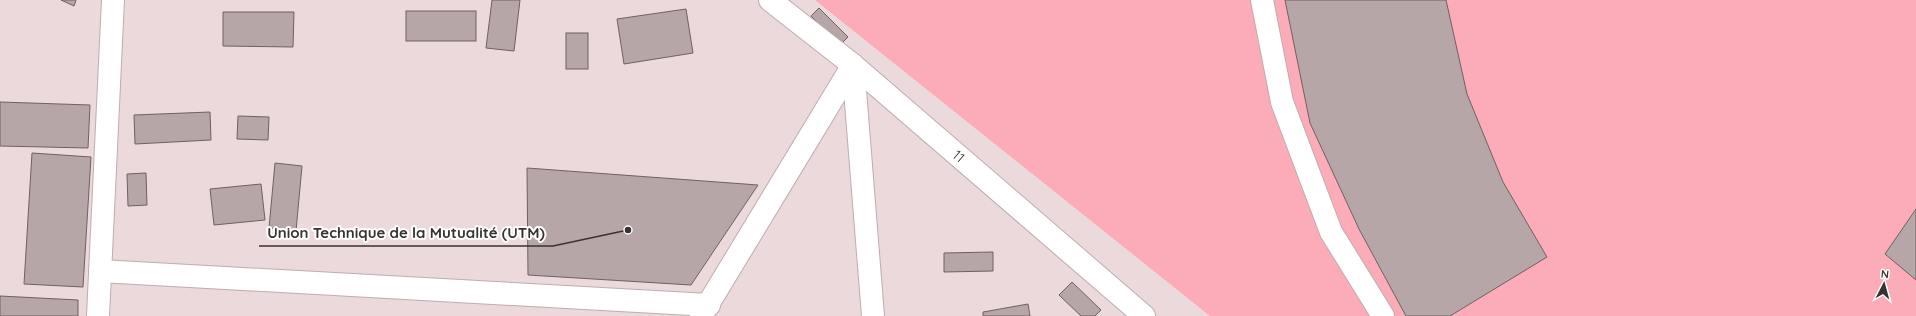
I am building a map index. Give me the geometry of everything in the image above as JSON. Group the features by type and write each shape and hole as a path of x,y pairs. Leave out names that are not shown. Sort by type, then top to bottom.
{"street":[{"path":"98,316 113,0"},
{"name":"11","path":"770,0 853,65 1144,316"},
{"path":"1262,0 1282,102 1331,232 1383,316"},
{"path":"100,271 705,310 853,65"},
{"path":"853,65 873,316"}],"shaded area":[{"path":"815,0 1916,0 1916,316 1210,316"}],"building":[{"path":"61,0 76,0 74,6"},
{"path":"492,0 520,0 514,51 486,48"},
{"path":"1285,0 1446,0 1467,94 1503,182 1547,257 1450,316 1406,316 1359,229 1310,123"},
{"path":"819,8 848,37 840,45 811,16"},
{"path":"686,9 693,53 624,64 617,19"},
{"path":"406,11 476,11 476,41 406,41"},
{"path":"223,12 294,12 293,47 223,46"},
{"path":"566,33 588,33 588,69 566,69"},
{"path":"0,102 90,105 88,148 0,146"},
{"path":"210,112 211,140 135,144 134,115"},
{"path":"238,116 269,117 268,140 237,139"},
{"path":"32,153 91,157 83,287 24,284"},
{"path":"275,163 302,166 296,231 269,228"},
{"path":"527,168 758,185 691,285 528,275"},
{"path":"146,173 147,205 128,206 127,174"},
{"path":"261,184 265,220 214,225 210,189"},
{"path":"1916,209 1916,280 1885,254"},
{"path":"993,252 993,271 944,272 944,253"},
{"path":"1072,282 1101,310 1095,316 1081,316 1059,295"},
{"path":"0,296 78,300 78,316 0,316"},
{"path":"1028,304 1030,316 983,316 983,312"}],"place":[{"name":"Union Technique de la Mutualité (UTM)","path":"628,230"}]}
